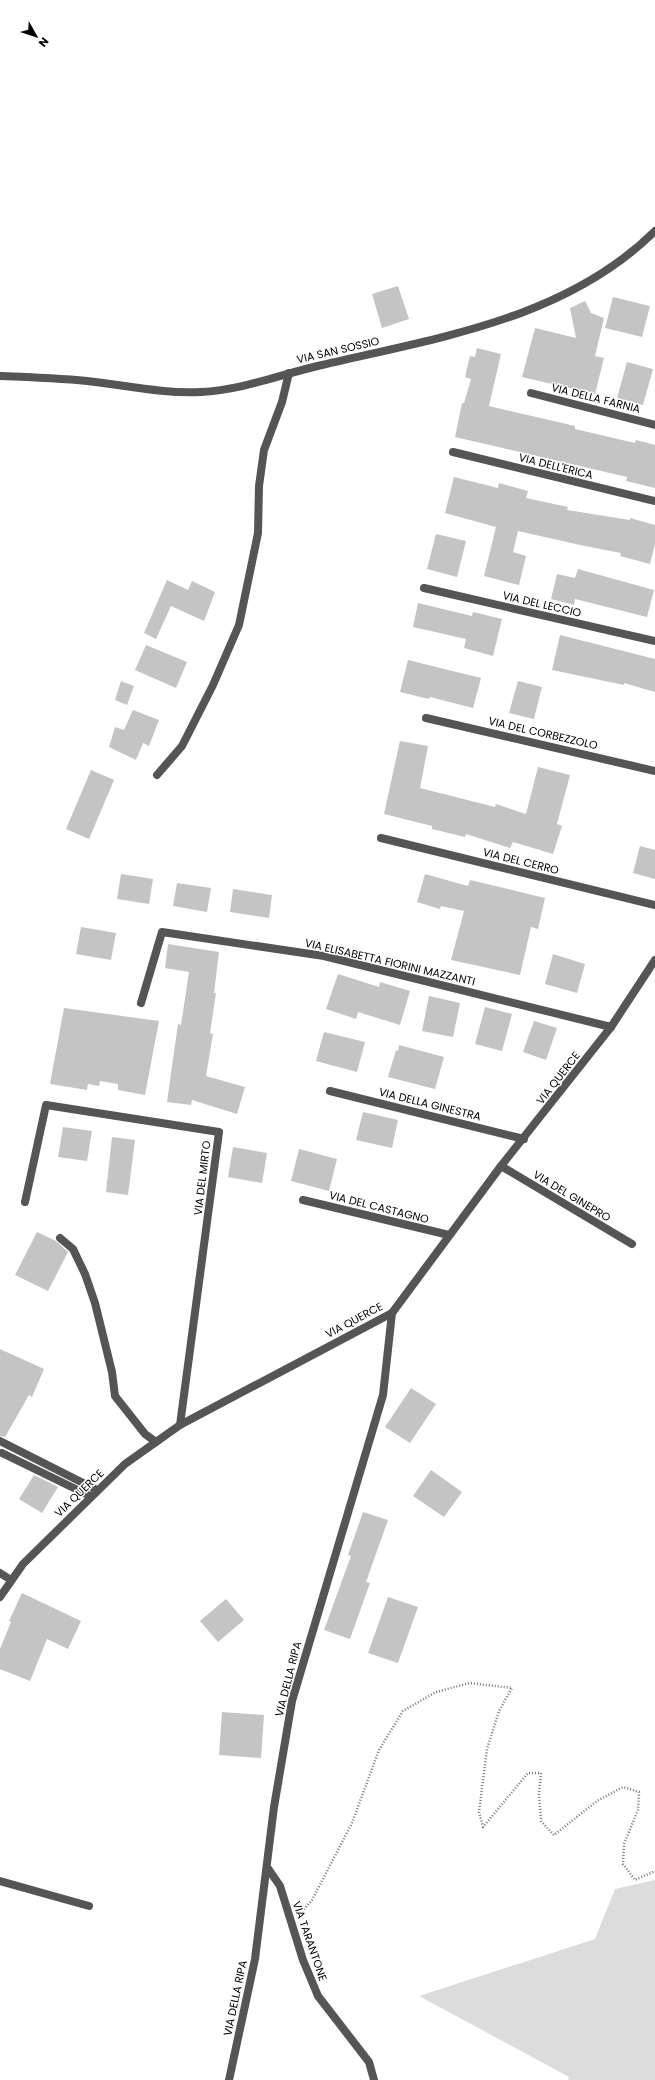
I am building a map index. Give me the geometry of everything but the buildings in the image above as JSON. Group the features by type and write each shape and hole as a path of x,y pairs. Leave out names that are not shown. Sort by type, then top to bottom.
{"street":[{"name":"VIA SAN SOSSIO","path":"0,376 86,381 147,389 200,392 237,388 289,373 473,330 532,309 594,280 627,256 655,231"},
{"path":"157,775 182,746 239,626 258,533 259,486 264,450 282,402 289,373"},
{"name":"VIA DELLA FARNIA","path":"531,393 655,425"},
{"name":"VIA DELL'ERICA","path":"453,452 655,501"},
{"name":"VIA DEL LECCIO","path":"424,588 655,641"},
{"name":"VIA DEL CORBEZZOLO","path":"426,718 655,771"},
{"name":"VIA DEL CERRO","path":"381,838 655,905"},
{"name":"VIA ELISABETTA FIORINI MAZZANTI","path":"141,1003 162,932 324,956 612,1027"},
{"name":"VIA QUERCE","path":"0,1597 23,1564 90,1496 125,1464 180,1425 392,1313 501,1166 612,1027 655,960"},
{"name":"VIA DELLA GINESTRA","path":"330,1091 524,1139"},
{"name":"VIA DEL MIRTO","path":"25,1202 46,1106 219,1132 180,1425"},
{"name":"VIA DEL GINEPRO","path":"501,1166 632,1244"},
{"name":"VIA DEL CASTAGNO","path":"303,1200 450,1235"},
{"path":"60,1238 73,1249 85,1274 95,1303 112,1372 115,1396 145,1434 156,1442"},
{"name":"VIA DELLA RIPA","path":"229,2080 255,1959 274,1807 292,1701 383,1395 392,1313"},
{"path":"0,1441 97,1490"},
{"path":"2,1453 90,1496"},
{"path":"0,1573 12,1580"},
{"name":"VIA TARANTONE","path":"267,1867 280,1886 303,1960 318,1996 369,2062 374,2080"},
{"path":"0,1881 89,1906"}],"path":[{"path":"291,1923 312,1900 352,1823 379,1750 403,1711 436,1692 470,1683 512,1688 499,1711 487,1749 479,1812 483,1826 528,1773 541,1773 540,1794 542,1821 554,1835 598,1801 623,1787 638,1792 638,1810 624,1844 623,1864 635,1880 655,1871"}],"shaded area":[{"path":"655,1880 655,2080 568,2080 569,2077 419,1996 595,1939 615,1889"}]}
